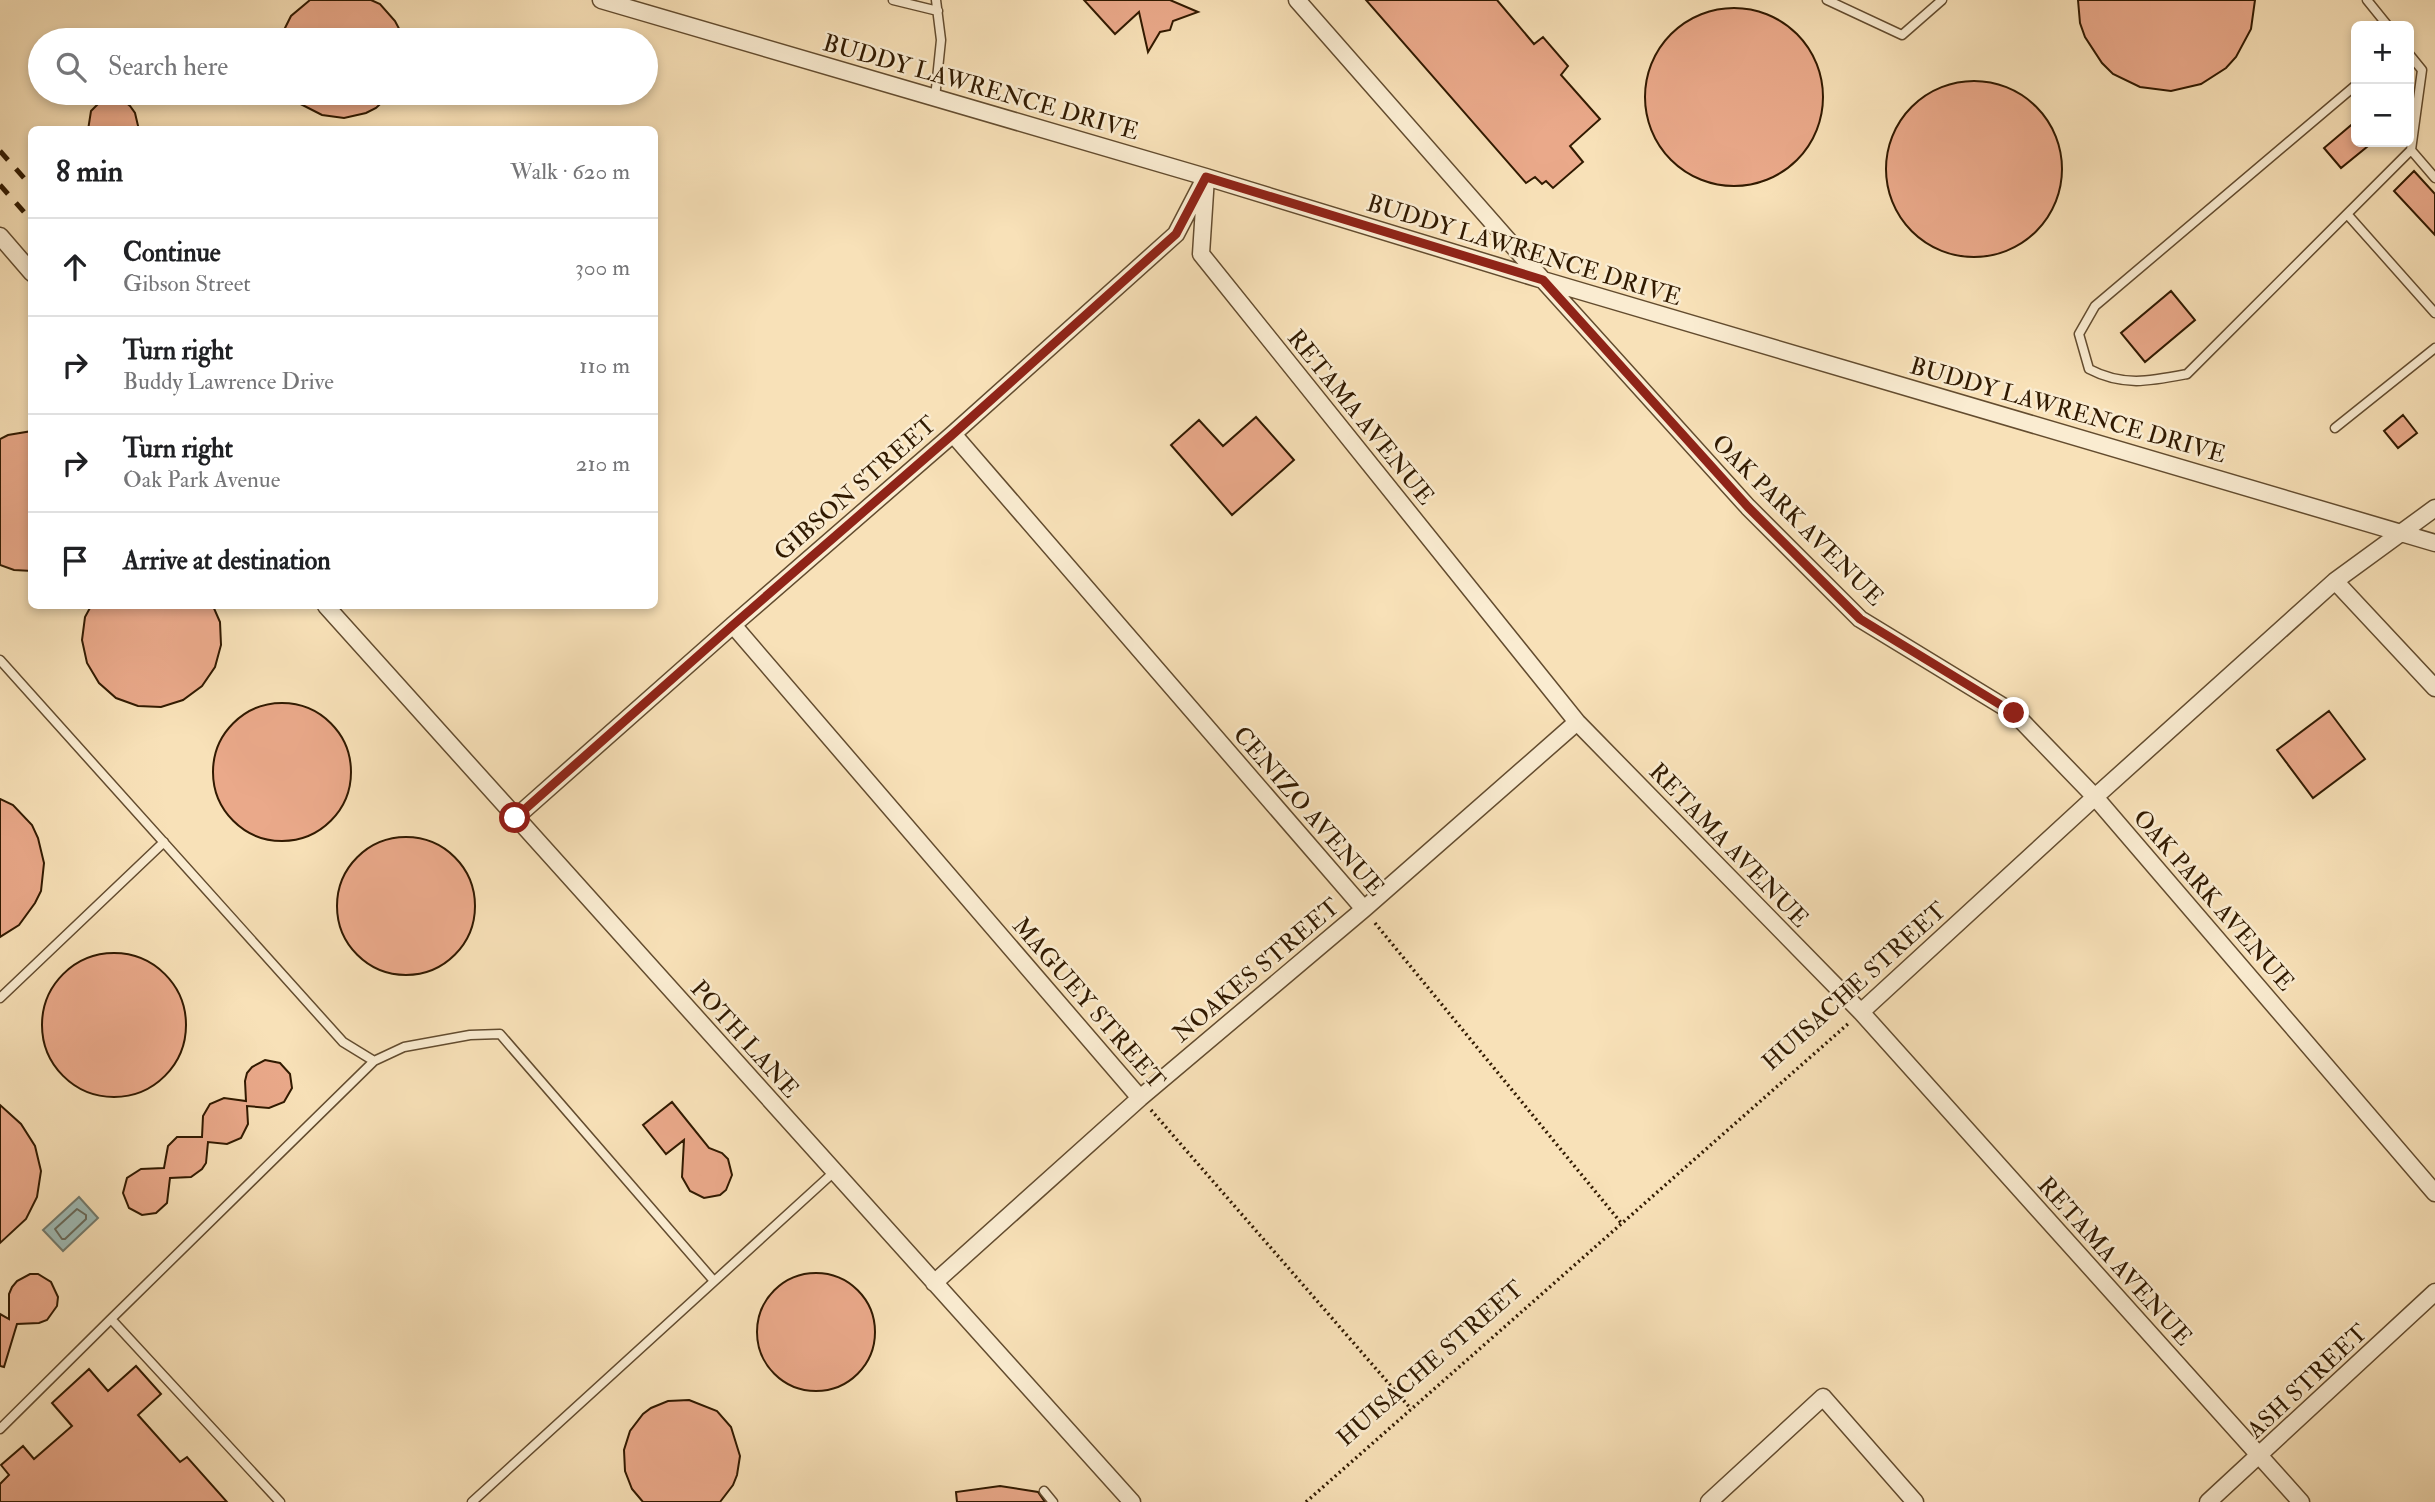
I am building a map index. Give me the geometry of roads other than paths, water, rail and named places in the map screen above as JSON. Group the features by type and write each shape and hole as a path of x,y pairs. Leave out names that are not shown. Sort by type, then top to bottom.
{"street":[{"name":"BUDDY LAWRENCE DRIVE","path":"601,0 2435,542"},
{"name":"OAK PARK AVENUE","path":"1297,0 1543,280 1748,507 1860,619 2014,713 2095,797 2435,1193"},
{"name":"GIBSON STREET","path":"515,818 953,434 1176,234 1206,177"},
{"name":"RETAMA AVENUE","path":"1206,177 1201,254 1577,722 1861,1012 2301,1502"},
{"path":"0,236 28,268"},
{"name":"CENIZO AVENUE","path":"953,434 1364,909"},
{"name":"HUISACHE STREET","path":"1861,1012 2335,581 2435,508"},
{"path":"2335,581 2435,688"},
{"name":"POTH LANE","path":"329,609 1132,1502"},
{"name":"MAGUEY STREET","path":"733,625 1140,1098"},
{"name":"NOAKES STREET","path":"934,1283 1140,1098 1364,909 1577,722"},
{"name":"ASH STREET","path":"2208,1502 2435,1292"},
{"path":"1709,1502 1823,1397 1914,1502"}],"lane":[{"path":"893,0 938,11"},
{"path":"935,98 941,40 936,0"},
{"path":"1827,0 1902,34 1942,0"},
{"path":"2367,0 2384,21"},
{"path":"2351,89 2095,306 2079,334 2090,369 2108,379 2150,381 2187,374 2411,150 2422,71 2414,61"},
{"path":"2411,150 2435,178"},
{"path":"2347,214 2435,313"},
{"path":"2336,428 2435,348"},
{"path":"0,660 343,1042 374,1061"},
{"path":"0,998 164,842"},
{"path":"0,1429 374,1061 404,1047 470,1035 500,1034 714,1281"},
{"path":"472,1502 834,1172"},
{"path":"111,1319 280,1502"},
{"path":"1044,1492 1053,1502"}],"water":[{"path":"79,1197 98,1218 63,1251 43,1230"}],"railway":[{"path":"0,151 28,182"},
{"path":"0,185 28,216"}]}
